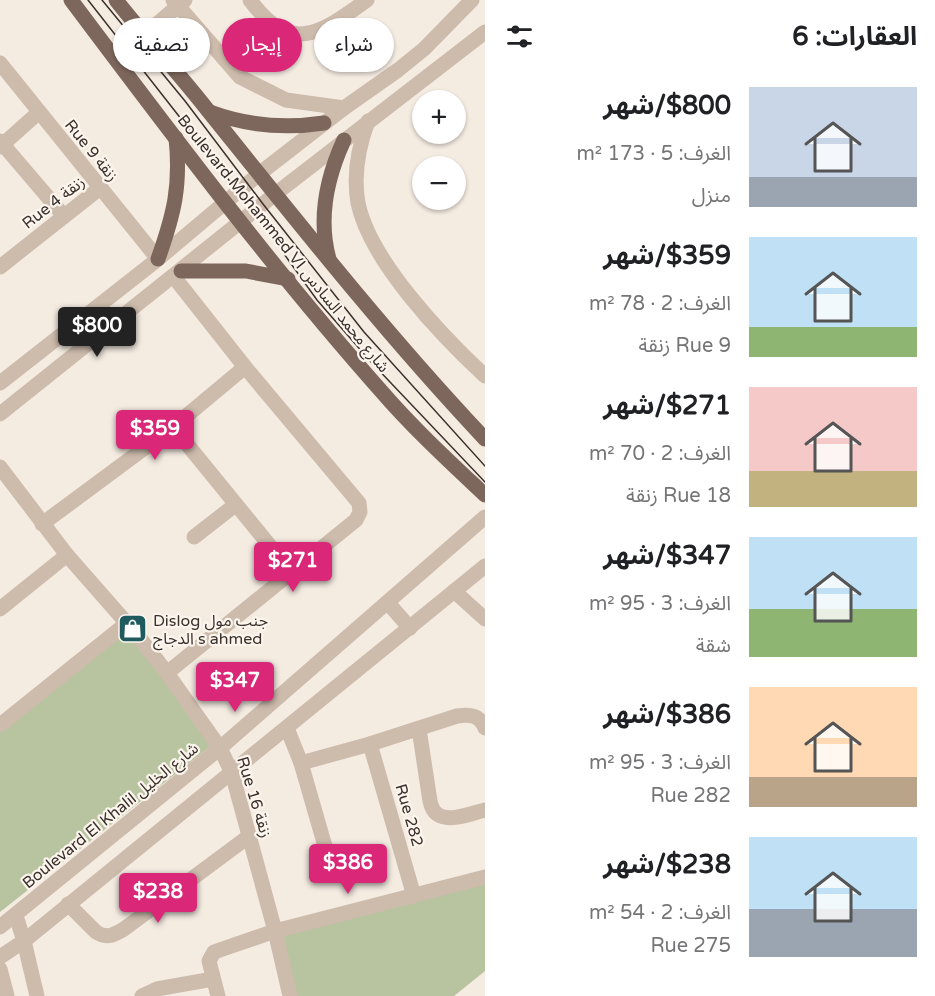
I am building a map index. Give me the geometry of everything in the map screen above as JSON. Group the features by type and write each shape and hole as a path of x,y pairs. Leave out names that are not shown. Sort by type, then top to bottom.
{"main road":[{"name":"Boulevard Mohammed VI شارع محمد السادس","path":"70,0 224,202 384,394 485,495"},
{"name":"Boulevard Mohammed VI شارع محمد السادس","path":"116,0 130,18"},
{"name":"Boulevard Mohammed VI شارع محمد السادس","path":"175,72 416,365 485,439"},
{"path":"209,111 237,121 266,126 305,126 324,123"},
{"path":"158,259 172,220 176,200 178,159 176,138"},
{"path":"330,262 325,245 324,210 331,174 344,140"},
{"path":"178,274 224,270 246,271 288,279"}],"street":[{"path":"258,3 274,27 301,34 324,28 367,0"},
{"path":"0,383 158,259 259,174 416,56 472,0"},
{"path":"163,18 179,2 240,77 286,100 344,108"},
{"path":"0,414 274,195 485,32"},
{"name":"Rue 9 زنقة","path":"0,63 158,259"},
{"path":"38,113 1,144 64,216"},
{"path":"368,122 358,153 356,170 358,203 369,235 416,303 485,376"},
{"name":"Rue 4 زنقة","path":"0,267 100,188"},
{"path":"167,673 356,520 360,508 354,496 245,367 178,274"},
{"path":"42,524 173,427 245,367"},
{"path":"173,427 292,573"},
{"name":"Rue 16 زنقة","path":"0,466 67,555 127,623 167,673 220,748 232,773 275,931 290,996"},
{"path":"194,537 235,505"},
{"name":"Boulevard El Khalil شارع الخليل","path":"0,927 220,748 485,517"},
{"path":"0,609 67,555"},
{"path":"0,957 24,941 485,566"},
{"path":"454,591 485,619"},
{"path":"388,603 410,628"},
{"path":"0,725 127,623"},
{"path":"301,763 467,714 482,720 485,728"},
{"path":"287,728 301,763 333,874"},
{"path":"419,729 430,801 434,812 438,815 456,817 485,810"},
{"name":"Rue 282","path":"370,744 414,896"},
{"path":"68,904 96,932 112,936 248,837"},
{"path":"218,996 209,958 214,952 275,931 485,877"},
{"path":"16,916 38,996"},
{"path":"0,969 7,996"},
{"path":"142,996 157,989 213,979"}],"green space":[{"path":"129,625 216,742 0,912 0,728"},
{"path":"485,878 485,971 454,996 291,996 276,931"}],"tram line":[{"path":"88,0 254,212 317,300 371,362 485,482"},
{"path":"102,0 185,101 364,332 485,466"}],"place":[{"name":"Dislog جنب مول الدجاج s ahmed","path":"132,629"}]}
